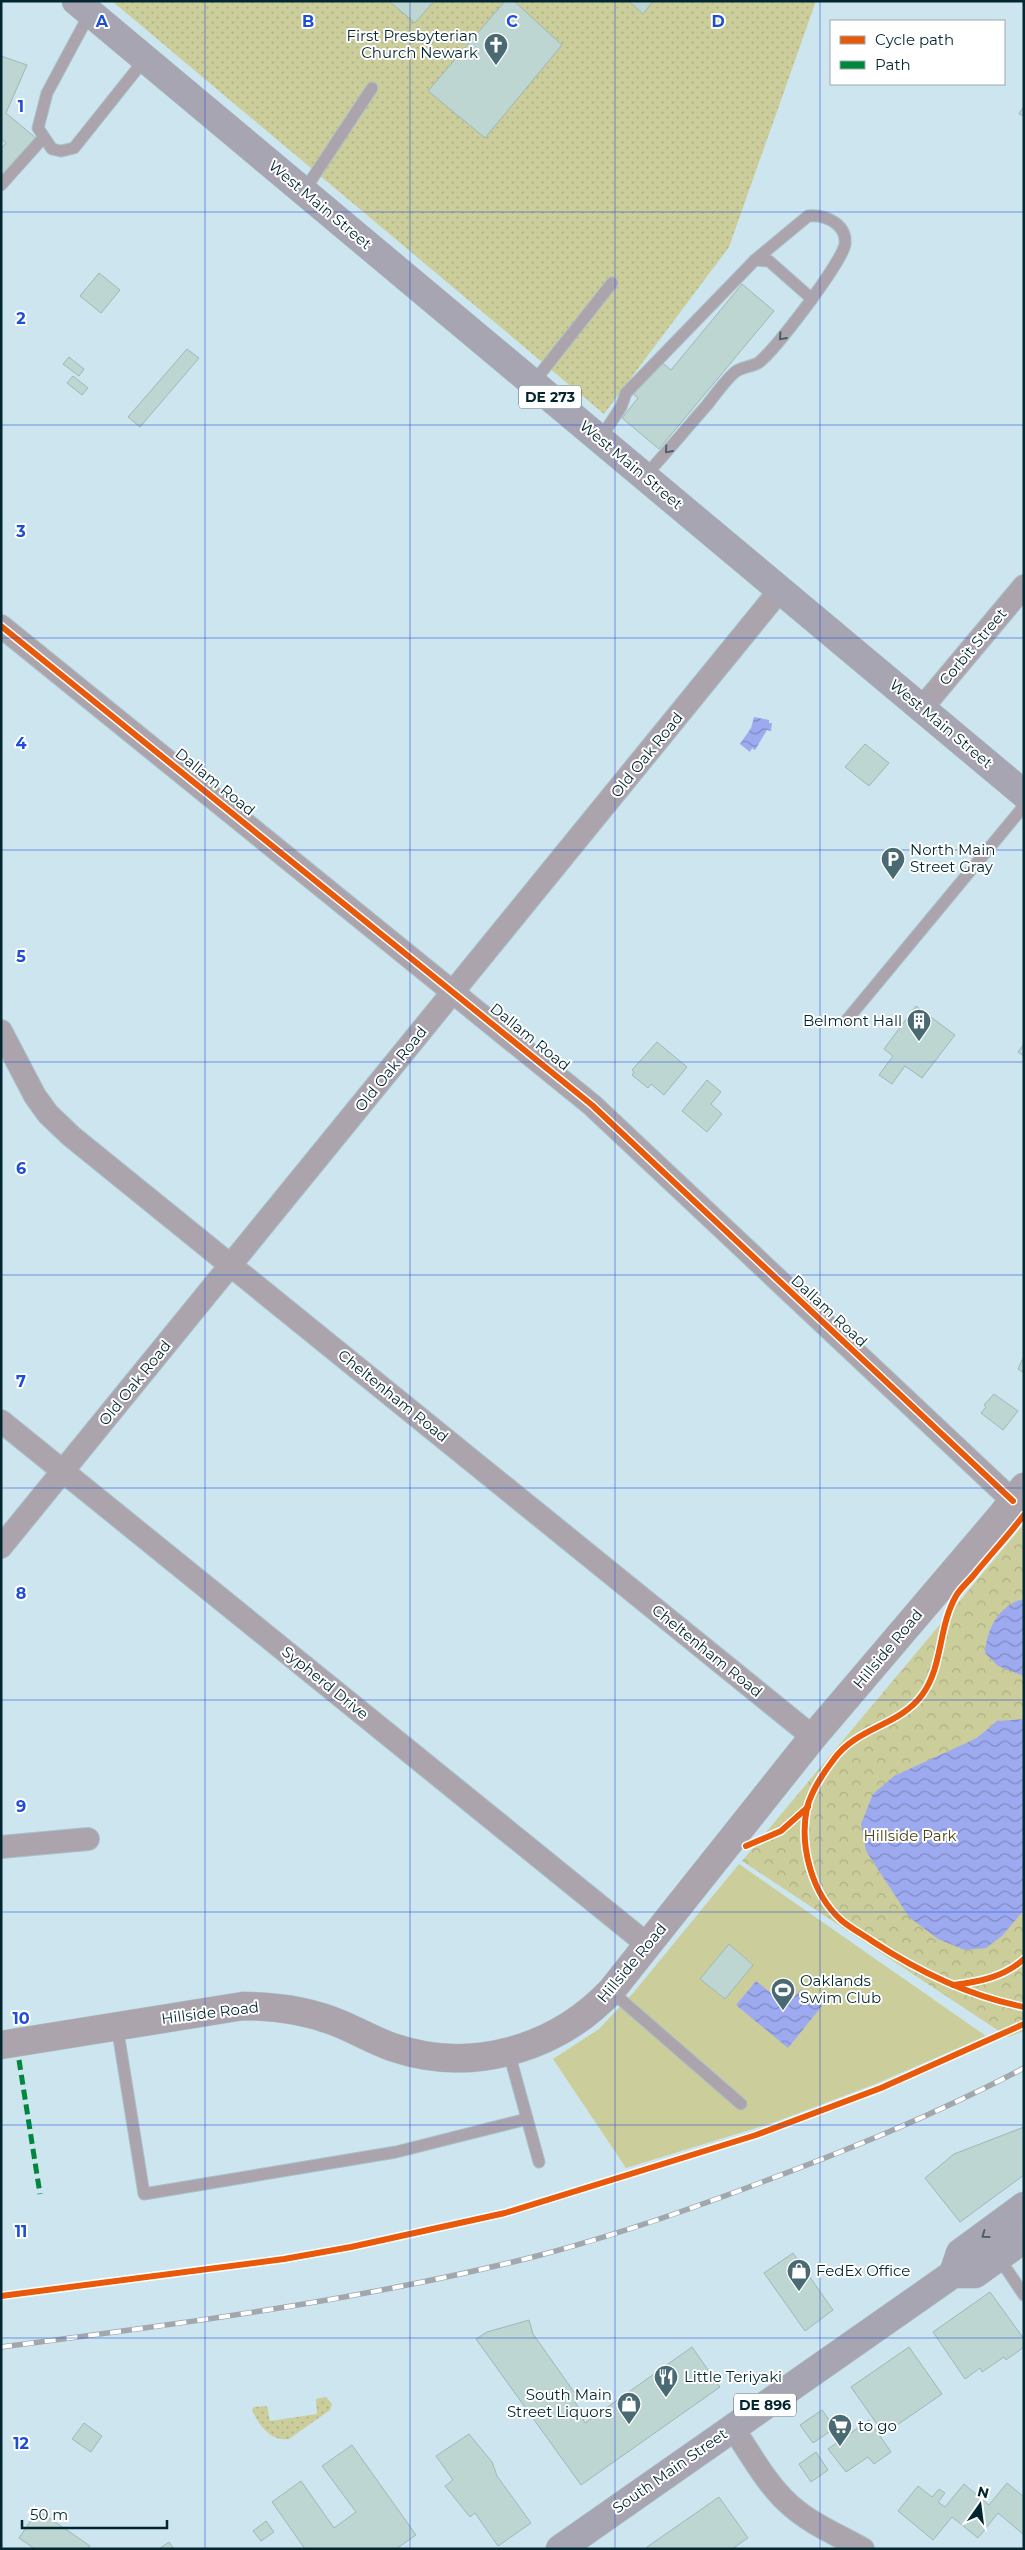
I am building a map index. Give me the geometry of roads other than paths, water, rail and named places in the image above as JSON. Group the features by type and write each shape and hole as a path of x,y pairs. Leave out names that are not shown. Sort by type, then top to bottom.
{"main road":[{"name":"West Main Street","path":"83,7 1024,794"},
{"path":"1024,2206 960,2253 953,2274 975,2274 1024,2239"},
{"name":"South Main Street","path":"560,2549 953,2274"}],"street":[{"name":"Corbit Street","path":"922,708 1024,586"},
{"name":"Old Oak Road","path":"1,1547 780,590"},
{"name":"Dallam Road","path":"1,626 605,1116 1019,1494"},
{"name":"Cheltenham Road","path":"1,1031 35,1096 48,1114 71,1136 813,1737"},
{"name":"Sypherd Drive","path":"1,1420 648,1945"},
{"name":"Hillside Road","path":"1,2045 222,2009 277,2007 320,2016 383,2044 413,2054 465,2058 509,2053 534,2044 571,2025 611,1991 813,1737 1019,1494"},
{"path":"1,1847 88,1839"},
{"path":"733,2428 779,2495 789,2505 809,2519 863,2549"}],"lane":[{"path":"83,7 47,93 38,128 52,149 61,151 74,148 145,59"},
{"path":"304,191 372,88"},
{"path":"1,185 43,138"},
{"path":"600,439 621,407 626,393 755,260 808,216 832,220 840,227 844,236 843,250 812,299 786,333 758,362 735,372 645,476"},
{"path":"755,260 769,261 812,299"},
{"path":"533,383 612,283"},
{"path":"846,1021 1024,806"},
{"path":"611,1991 741,2104"},
{"path":"117,2026 144,2194 396,2152 527,2119"},
{"path":"509,2053 539,2162"},
{"path":"999,2258 1024,2296"}],"water":[{"path":"754,717 769,720 769,723 772,723 771,731 767,730 755,750 752,748 750,752 740,744 751,728"},
{"path":"1024,1599 1024,1676 998,1666 985,1653 991,1627 1001,1612 1015,1602"},
{"path":"1024,1719 1024,1910 1002,1936 986,1948 965,1950 938,1939 909,1917 866,1851 861,1824 873,1794 894,1776 977,1738 997,1721"},
{"path":"756,1981 787,2006 801,1989 822,2006 788,2048 736,2005"}],"railway":[{"path":"1,2347 201,2320 333,2299 399,2287 557,2251 668,2216 819,2160 957,2102 1024,2068"}],"place":[{"name":"First Presbyterian Church Newark","path":"496,66"},
{"name":"North Main Street Gray","path":"893,880"},
{"name":"Belmont Hall","path":"919,1042"},
{"name":"Oaklands Swim Club","path":"783,2011"},
{"name":"FedEx Office","path":"799,2292"},
{"name":"Little Teriyaki","path":"666,2398"},
{"name":"South Main Street Liquors","path":"629,2425"},
{"name":"to go","path":"840,2447"}],"park label":[{"name":"Hillside Park","path":"910,1836"}]}
